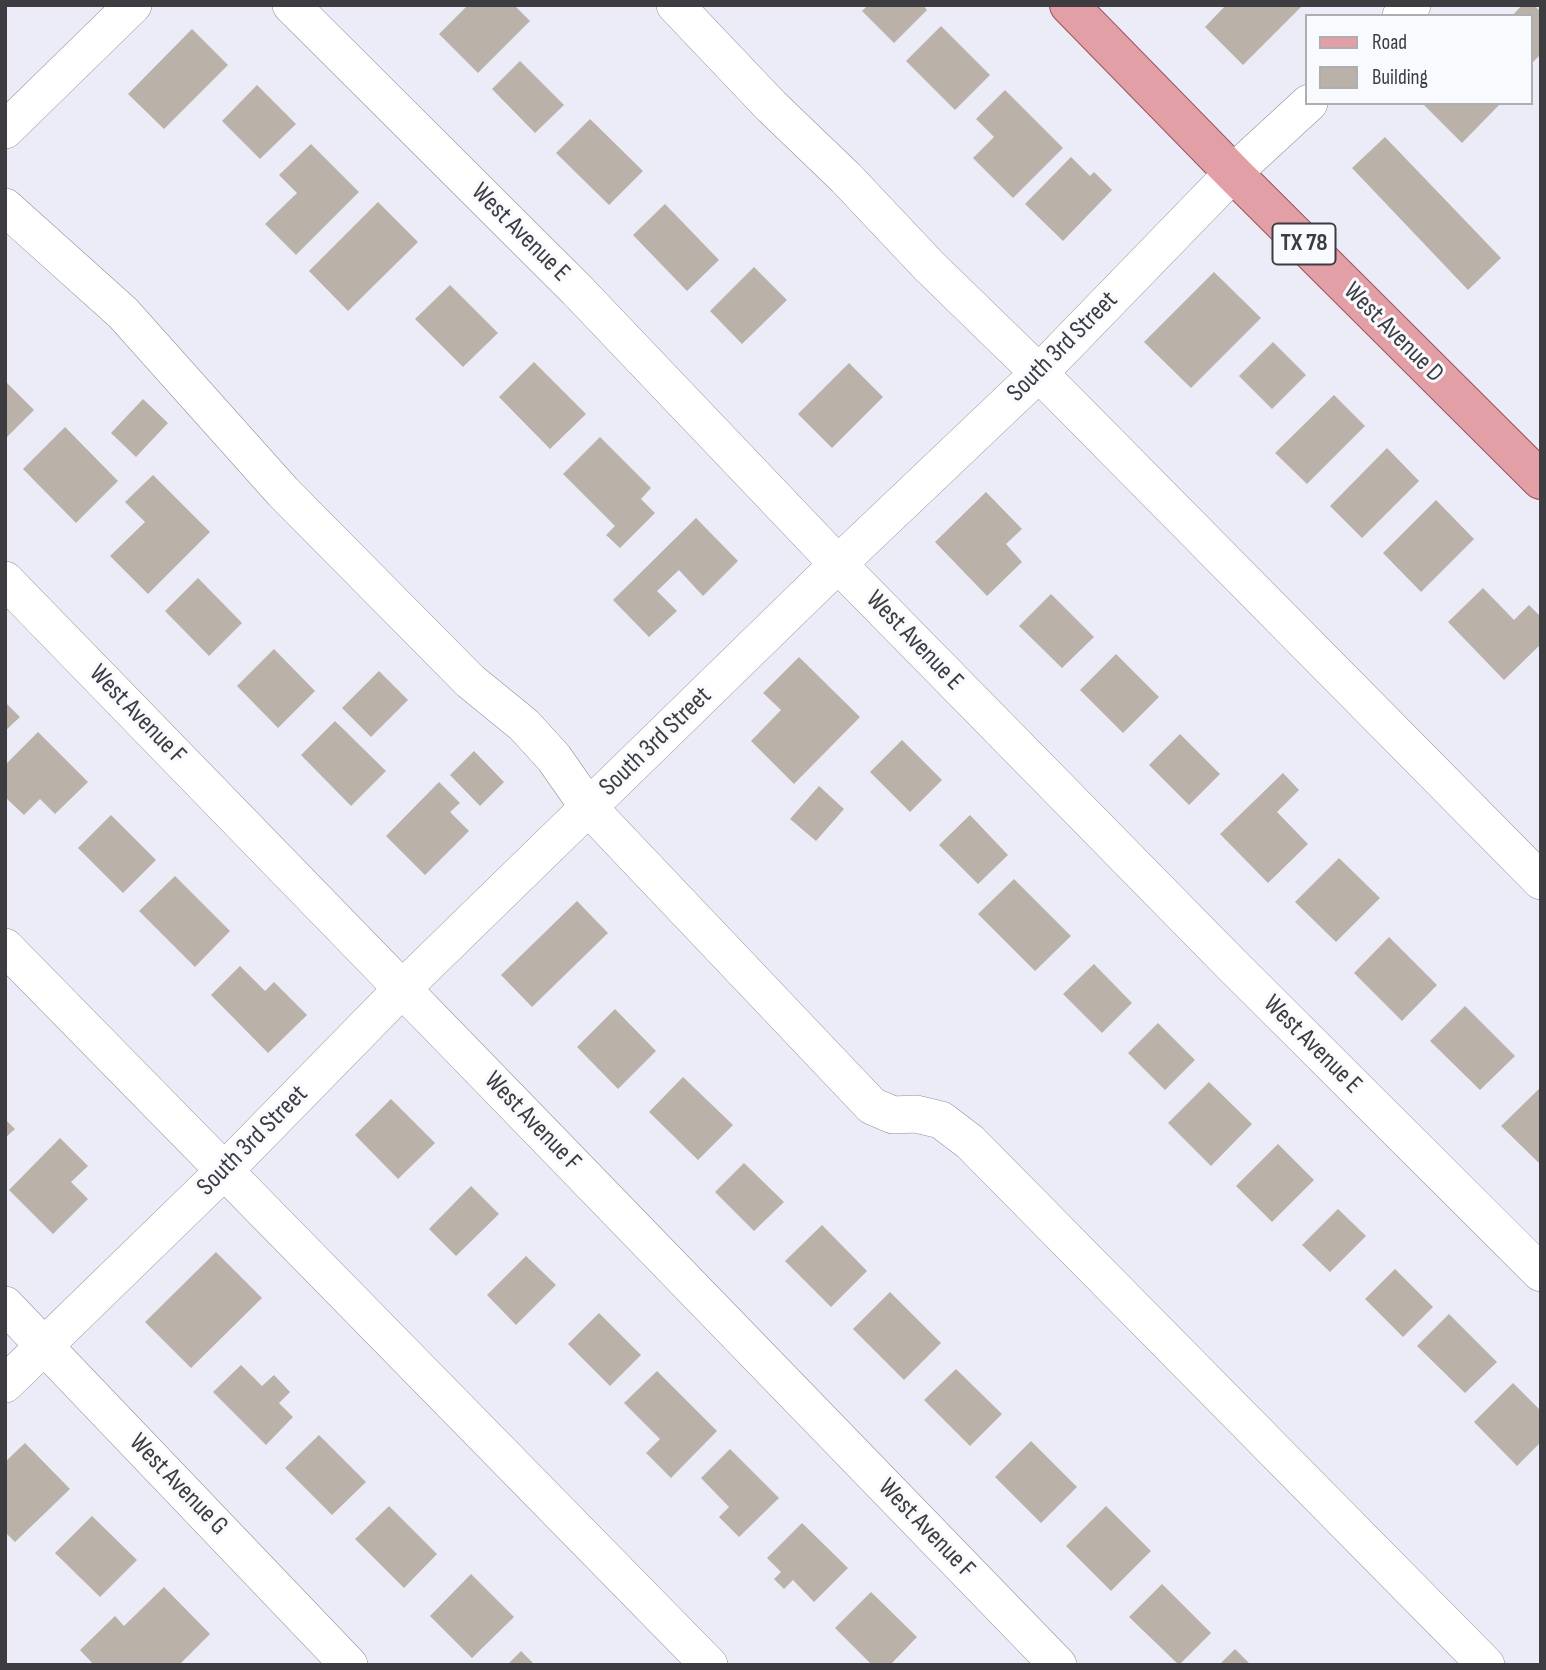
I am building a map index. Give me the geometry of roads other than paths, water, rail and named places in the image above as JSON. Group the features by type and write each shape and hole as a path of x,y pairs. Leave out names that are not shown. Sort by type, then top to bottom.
{"main road":[{"name":"West Avenue D","path":"1069,5 1541,480"}],"street":[{"path":"5,130 133,5"},
{"name":"West Avenue E","path":"291,5 577,290 838,564 1231,964 1541,1273"},
{"path":"675,5 929,266 1039,373 1541,881"},
{"name":"South 3rd Street","path":"5,1384 225,1170 404,987 838,564 1039,373 1233,173 1306,105"},
{"path":"5,207 123,313 283,492 470,681 524,725 554,758 589,808 872,1106 893,1115 916,1114 941,1120 970,1142 1486,1665"},
{"name":"West Avenue F","path":"5,580 404,987 709,1307 1058,1665"},
{"path":"5,947 709,1665"},
{"name":"West Avenue G","path":"5,1305 349,1665"}]}
